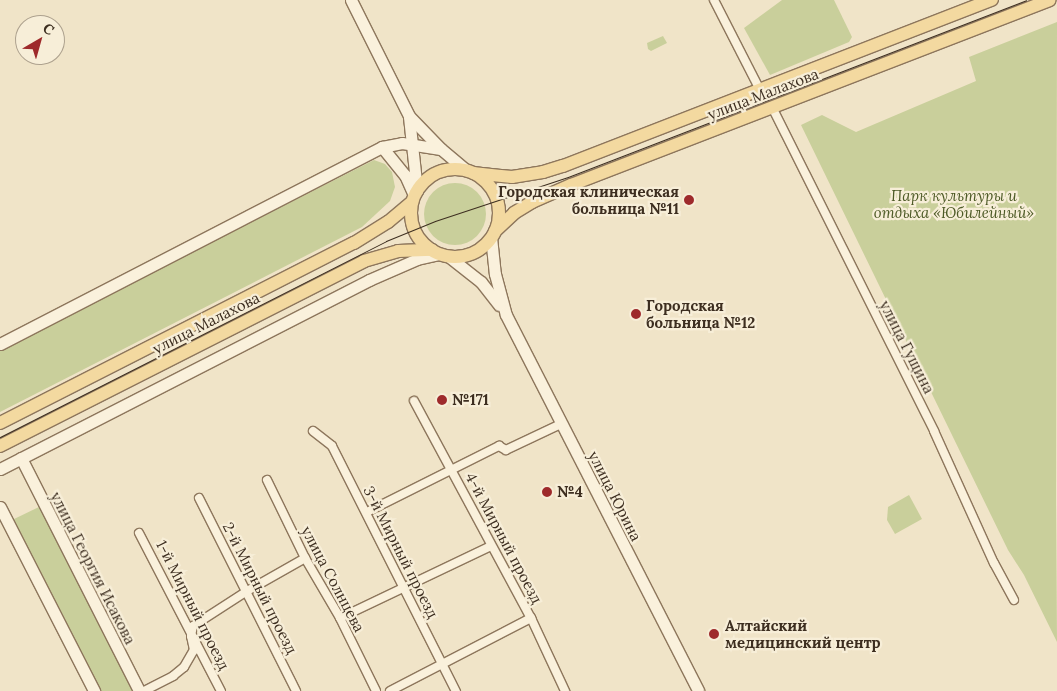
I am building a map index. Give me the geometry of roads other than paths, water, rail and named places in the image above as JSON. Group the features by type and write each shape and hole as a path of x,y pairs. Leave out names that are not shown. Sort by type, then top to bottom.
{"main road":[{"name":"улица Малахова","path":"469,172 512,177 543,172 992,0"},
{"name":"улица Малахова","path":"493,234 514,213 532,202 1050,0"},
{"path":"447,170 469,172 487,183 496,197 499,216 493,234 473,253 440,253 418,237 414,229 411,217 414,196 422,183 438,172 447,170"},
{"name":"улица Малахова","path":"0,423 354,243 388,222 414,196"},
{"name":"улица Малахова","path":"0,446 364,261 398,251 440,253"}],"street":[{"path":"351,0 409,116 440,150 469,172"},
{"path":"714,0 760,90"},
{"name":"улица Гущина","path":"772,108 934,431 994,563 1014,600"},
{"path":"409,116 413,144 414,196"},
{"path":"0,344 382,147 396,143 413,144 440,150"},
{"path":"382,147 405,175 414,196"},
{"name":"улица Юрина","path":"493,234 495,274 506,314 698,691"},
{"path":"0,469 369,280 416,259 440,253"},
{"name":"улица Юрина","path":"440,253 481,282 506,314"},
{"name":"4-й Мирный проезд","path":"414,401 531,618 565,691"},
{"path":"367,512 499,446 506,450 561,424"},
{"name":"3-й Мирный проезд","path":"314,431 332,446 456,691"},
{"name":"улица Георгия Исакова","path":"21,458 139,691"},
{"name":"улица Солнцева","path":"267,480 305,558 340,618 376,691"},
{"name":"2-й Мирный проезд","path":"199,498 296,691"},
{"path":"0,507 94,691"},
{"name":"1-й Мирный проезд","path":"139,532 191,629 221,691"},
{"path":"340,618 491,546"},
{"path":"144,691 172,676 184,667 194,650 191,629 247,591 305,558"},
{"path":"390,691 531,618"}],"tram line":[{"path":"0,437 386,241 435,221 568,177 1026,0"}],"place":[{"name":"Городская клиническая больница №11","path":"689,200"},
{"name":"Городская больница №12","path":"636,314"},
{"name":"№171","path":"442,400"},
{"name":"№4","path":"547,492"},
{"name":"Алтайский медицинский центр","path":"714,634"}],"park label":[{"name":"Парк культуры и отдыха «Юбилейный»","path":"954,204"}]}
